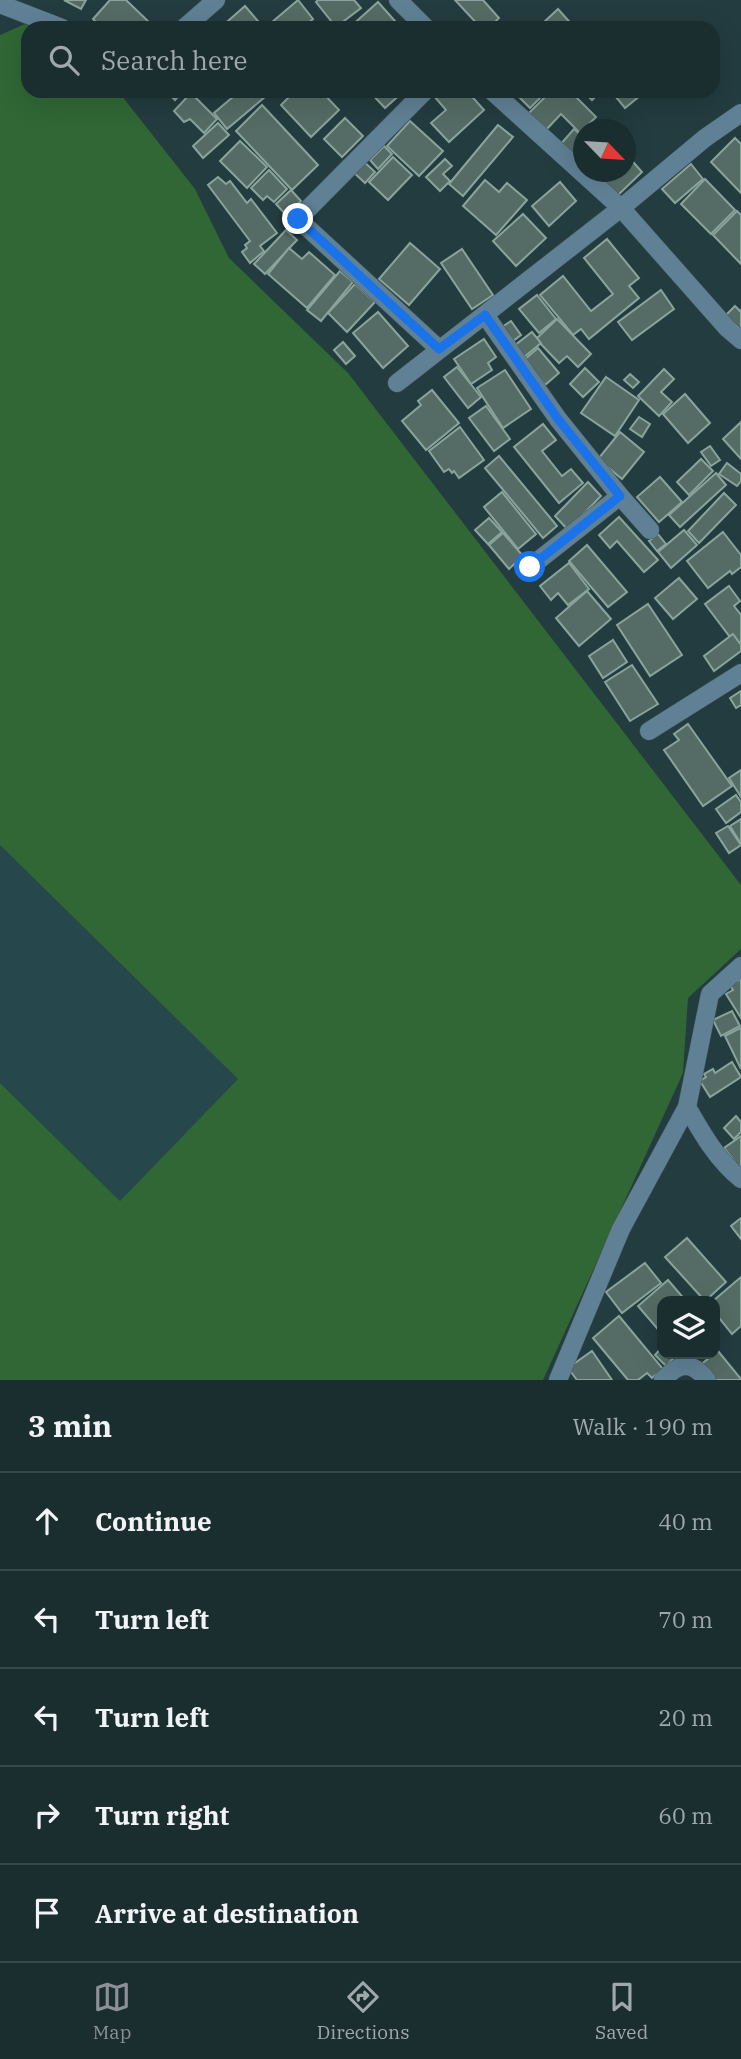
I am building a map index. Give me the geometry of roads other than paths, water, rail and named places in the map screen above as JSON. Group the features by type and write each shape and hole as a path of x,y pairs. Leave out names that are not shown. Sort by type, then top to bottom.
{"street":[{"path":"192,21 216,0"},
{"path":"398,0 419,21"},
{"path":"0,4 44,21"},
{"path":"418,98 298,219 439,349"},
{"path":"500,98 621,208 727,328 741,340"},
{"path":"397,383 621,208 705,138 741,113"},
{"path":"485,315 558,419 650,530"},
{"path":"530,567 620,496"},
{"path":"649,731 741,673"},
{"path":"558,1380 621,1229 687,1107 710,994 741,966"},
{"path":"687,1107 725,1165 741,1179"},
{"path":"663,1380 669,1373 683,1366 691,1366 707,1380"}]}
